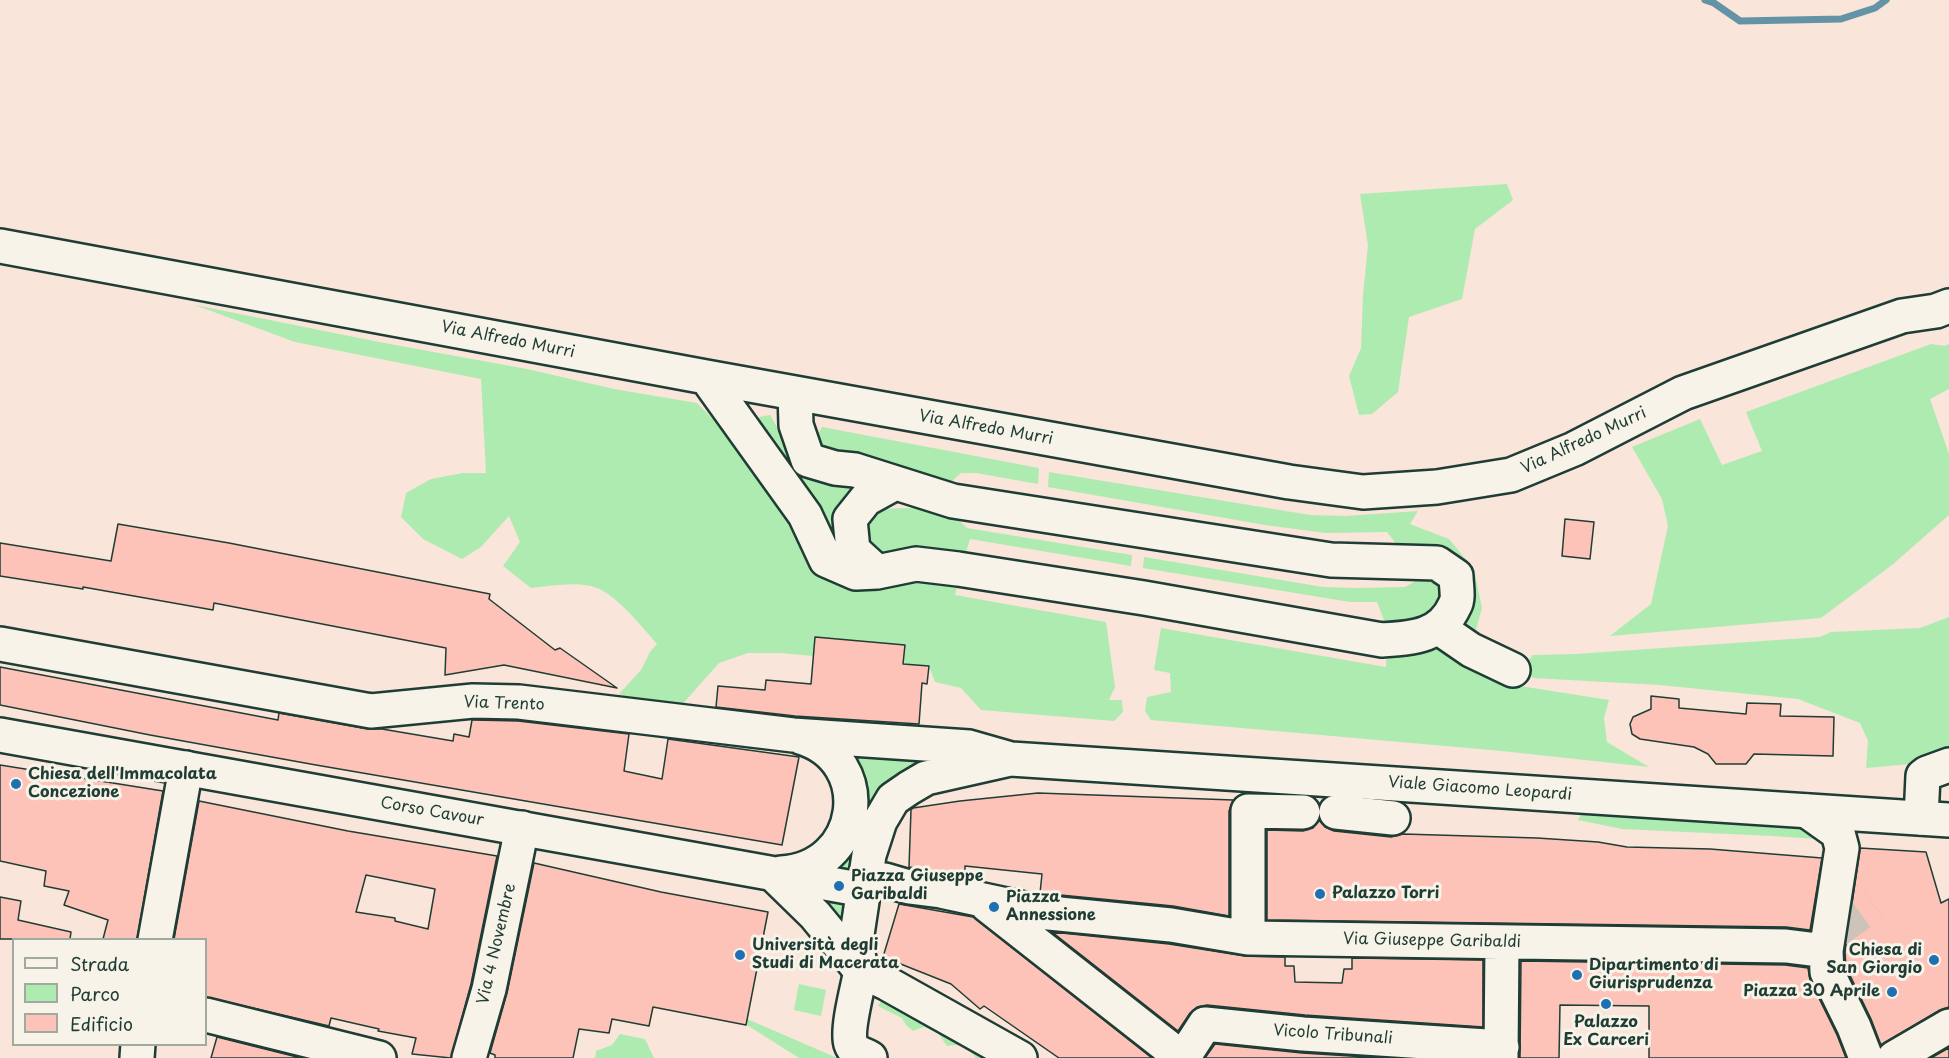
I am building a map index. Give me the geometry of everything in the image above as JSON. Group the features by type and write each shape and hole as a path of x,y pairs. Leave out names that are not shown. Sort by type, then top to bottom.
{"street":[{"name":"Via Alfredo Murri","path":"0,246 706,377 1289,482 1363,492 1437,487 1511,475 1574,449 1683,393 1902,316 1936,311 1949,306"},
{"path":"706,377 805,515 826,560 856,573 877,572 916,564 958,569 1143,598 1382,640 1415,638 1439,628 1456,604 1456,576 1437,563 1331,560 953,501 855,470 835,468 808,460 796,426 795,393"},
{"path":"877,572 853,550 850,519 866,499 895,483"},
{"path":"1439,628 1470,650 1513,670"},
{"name":"Via Trento","path":"0,644 371,711 473,701 519,702 793,735 969,747 1011,759"},
{"name":"Corso Cavour","path":"0,735 864,890"},
{"path":"793,735 812,741 833,757 846,776 852,802 874,835 884,868 904,886"},
{"path":"870,1058 856,1051 851,1044 850,1034 861,970 856,941 874,835 893,799 926,778 1011,759"},
{"name":"Viale Giacomo Leopardi","path":"1011,759 1935,819"},
{"path":"1935,819 1923,776 1949,765"},
{"path":"155,938 186,768"},
{"path":"773,874 802,870 821,861 833,851 846,831 852,802"},
{"path":"1248,938 1248,811 1303,812"},
{"path":"1807,811 1838,833 1842,848 1829,939 1827,972 1854,1027 1866,1058"},
{"path":"1336,812 1393,818"},
{"name":"Via 4 Novembre","path":"469,1058 489,989 522,828"},
{"path":"773,874 815,915 861,970 1020,1058"},
{"path":"864,890 875,893 886,892 904,886 979,898 1037,927 1182,1058"},
{"name":"Via Giuseppe Garibaldi","path":"1037,927 1171,925 1248,938 1502,946 1786,946 1829,939"},
{"path":"1501,1052 1502,946"},
{"path":"207,1015 379,1058"},
{"name":"Vicolo Tribunali","path":"1182,1058 1205,1024 1302,1046 1501,1052"},
{"path":"1894,1058 1949,1026"}],"green space":[{"path":"1507,184 1513,200 1475,229 1462,299 1409,317 1398,392 1372,414 1359,415 1349,376 1361,348 1368,245 1360,194"},
{"path":"195,305 527,369 614,389 697,403 753,459 822,564 959,579 955,595 1106,622 1115,687 1109,700 1122,700 1123,712 1114,721 981,710 961,688 935,682 929,666 903,664 905,646 814,656 748,653 719,663 679,708 643,704 619,694 641,670 657,644 609,594 584,585 568,584 531,588 503,566 520,542 509,516 481,547 462,559 423,539 401,517 406,493 431,479 463,473 486,473 481,379 295,342"},
{"path":"1931,344 1945,346 1949,344 1949,389 1930,399 1949,454 1949,515 1892,565 1821,618 1610,636 1651,604 1668,526 1662,499 1632,447 1700,419 1722,465 1762,451 1746,412"},
{"path":"770,415 796,459 867,484 843,545 831,545 760,430 759,417"},
{"path":"822,427 1039,468 1038,484 976,473 961,473 949,484 886,461 825,452 818,445 818,434"},
{"path":"1049,472 1310,515 1346,516 1418,511 1410,524 1449,539 1474,569 1482,608 1473,640 1463,623 1469,594 1401,550 1387,532 1326,533 1265,525 1048,487"},
{"path":"879,509 931,509 952,514 967,528 1132,555 1131,566 970,539 966,552 873,555 864,549 865,516"},
{"path":"1144,557 1323,587 1405,587 1434,571 1449,580 1437,615 1387,628 1377,602 1350,602 1143,568"},
{"path":"1949,617 1949,747 1911,764 1866,768 1868,741 1860,723 1798,699 1660,685 1533,678 1524,666 1533,655 1820,637 1831,632 1920,628"},
{"path":"1161,628 1386,667 1387,647 1445,639 1514,685 1609,700 1604,718 1607,742 1649,767 1502,751 1151,720 1145,711 1147,697 1171,692 1170,673 1154,670"},
{"path":"852,749 929,755 875,806 864,801 854,770"},
{"path":"1583,810 1809,824 1834,840 1622,829 1578,820"},
{"path":"859,840 855,881 815,871"},
{"path":"812,887 852,895 846,927"},
{"path":"799,984 826,990 821,1016 794,1010"},
{"path":"883,998 998,1058 976,1058 963,1047 947,1046 938,1033 924,1027 913,1031 902,1018 878,1006"},
{"path":"747,1019 838,1058 799,1058 747,1025"},
{"path":"620,1034 645,1039 654,1058 595,1058 596,1051 612,1045"}],"building":[{"path":"1565,519 1594,522 1590,559 1562,556"},
{"path":"118,524 229,543 490,594 489,599 555,650 560,648 617,688 504,665 445,675 446,648 214,603 213,610 83,587 83,589 0,576 0,543 111,561"},
{"path":"815,637 905,645 903,664 929,666 927,684 922,683 919,724 795,716 716,707 718,686 765,690 766,680 811,684"},
{"path":"0,667 278,720 279,713 453,741 454,734 469,737 472,720 518,721 629,734 624,771 662,779 668,739 799,757 782,845 316,765 0,705"},
{"path":"1651,696 1679,699 1679,708 1746,714 1747,703 1781,704 1780,716 1834,717 1833,756 1754,754 1746,764 1716,764 1708,754 1694,747 1640,739 1632,734 1630,724 1633,717 1651,709"},
{"path":"0,765 163,791 137,938 103,938 108,920 64,905 69,891 44,886 46,871 0,861"},
{"path":"1038,793 1233,800 1229,811 1229,916 1173,906 1040,893 1042,874 965,866 965,871 957,870 957,875 909,867 911,810 913,808"},
{"path":"199,801 348,831 497,856 471,984 451,1058 412,1054 416,1038 378,1031 379,1029 331,1018 329,1026 207,997 207,938 174,938","holes":["366,875 435,889 428,929 395,921 395,918 356,912"]},
{"path":"1319,820 1325,827 1334,831 1391,837 1403,834 1537,838 1598,842 1627,847 1710,849 1822,858 1810,930 1786,927 1267,920 1267,830 1303,831 1313,828"},
{"path":"1860,848 1926,852 1941,903 1949,899 1949,1007 1881,1045 1846,967 1845,952"},
{"path":"534,863 661,892 768,912 746,1025 653,1007 649,1026 612,1019 609,1033 579,1029 573,1058 495,1058 495,1055 490,1053 507,993"},
{"path":"0,897 21,901 18,920 71,932 70,938 0,939"},
{"path":"899,904 973,917 1152,1058 1059,1058 984,1006 980,1009 951,984 883,957"},
{"path":"1052,932 1169,944 1245,956 1285,957 1285,966 1294,966 1295,982 1342,983 1344,969 1352,969 1352,958 1483,960 1483,1027 1305,1015 1207,1005 1197,1007 1190,1013 1178,1031"},
{"path":"1521,961 1785,965 1808,968 1810,980 1846,1058 1649,1058 1649,1006 1560,1005 1559,1058 1520,1058"},
{"path":"217,1037 301,1058 211,1058"},
{"path":"1215,1044 1302,1053 1383,1058 1205,1058"},
{"path":"1949,1048 1949,1058 1931,1058"}],"waterway":[{"path":"1705,0 1714,3 1740,21 1841,19 1875,8 1886,0"}],"tunnel":[{"path":"1834,933 1874,904"}],"place":[{"name":"Chiesa dell'Immacolata Concezione","path":"16,784"},
{"name":"Piazza Giuseppe Garibaldi","path":"839,886"},
{"name":"Palazzo Torri","path":"1320,894"},
{"name":"Piazza Annessione","path":"994,907"},
{"name":"Università degli Studi di Macerata","path":"740,955"},
{"name":"Chiesa di San Giorgio","path":"1934,960"},
{"name":"Dipartimento di Giurisprudenza","path":"1577,975"},
{"name":"Piazza 30 Aprile","path":"1892,992"},
{"name":"Palazzo Ex Carceri","path":"1606,1004"}]}
